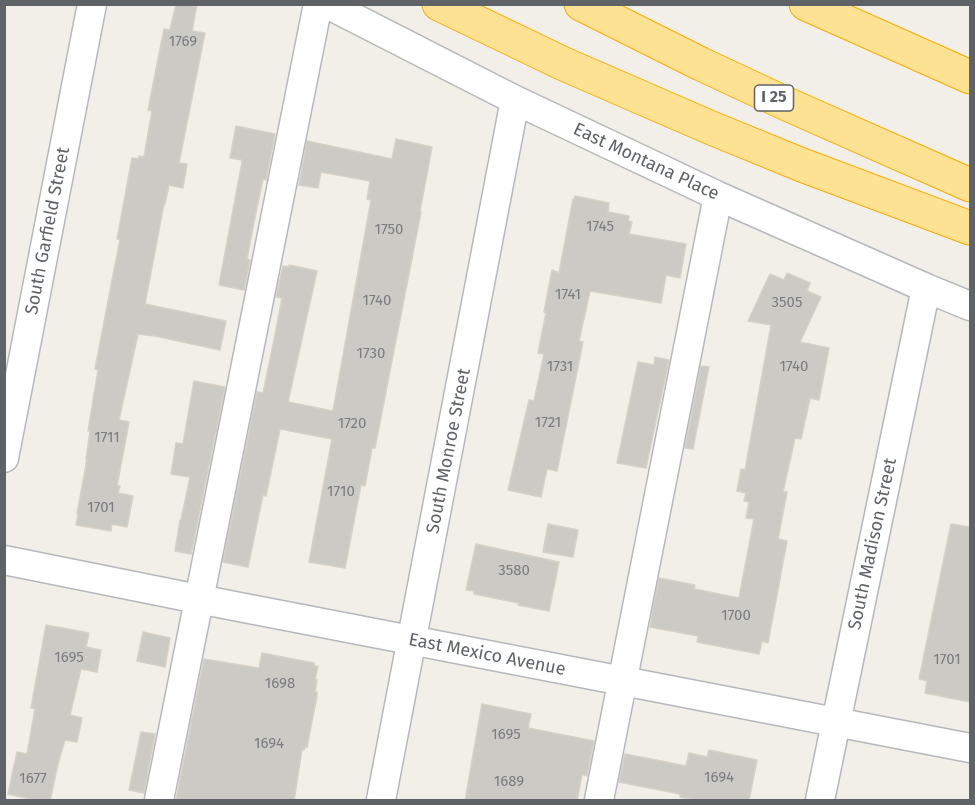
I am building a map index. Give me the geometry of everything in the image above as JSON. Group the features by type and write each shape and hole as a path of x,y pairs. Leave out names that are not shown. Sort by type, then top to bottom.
{"highway":[{"path":"439,4 564,64 709,127 812,169 970,228"},
{"name":"I 25","path":"581,4 789,105 970,185"},
{"path":"806,4 970,77"},
{"path":"843,4 970,72"}],"street":[{"name":"South Garfield Street","path":"4,458 92,4"},
{"path":"159,801 318,4"},
{"name":"East Montana Place","path":"327,4 515,100 718,196 970,306"},
{"name":"South Monroe Street","path":"381,801 515,100"},
{"path":"599,801 718,196"},
{"name":"South Madison Street","path":"820,801 926,288"},
{"name":"East Mexico Avenue","path":"4,560 970,748"}],"building":[{"path":"176,4 197,4 192,31 205,33 179,163 187,164 183,188 169,185 145,304 226,321 220,350 138,334 119,420 129,422 117,486 120,486 118,493 133,496 127,527 112,524 111,531 76,525 77,514 87,459 90,431 88,431 98,370 95,369 120,239 117,239 132,158 144,157 152,111 148,110 164,29 170,30"},
{"path":"236,126 275,134 266,180 263,179 255,217 244,290 219,285 242,162 242,160 230,158"},
{"path":"396,139 432,147 375,448 372,448 365,486 361,485 345,568 309,562 332,439 280,429 248,567 223,562 257,392 263,393 274,340 282,298 276,297 283,266 289,267 289,265 317,271 288,402 333,411 371,200 367,199 370,181 321,172 318,188 299,185 307,141 392,159"},
{"path":"575,196 609,203 608,212 629,216 628,221 632,222 629,234 686,244 680,278 666,275 661,303 590,291 579,341 583,342 557,471 547,469 541,497 508,490 529,400 534,401 544,354 538,353 552,270 559,273"},
{"path":"787,273 810,283 807,291 821,297 800,342 829,348 819,400 810,398 801,439 795,438 783,492 787,492 778,539 787,541 768,643 762,641 759,654 697,642 698,636 650,627 659,578 695,585 694,589 739,598 754,519 746,518 749,502 744,501 746,493 737,491 741,469 745,470 771,325 748,321 770,274 784,280"},
{"path":"655,357 669,360 646,468 617,463 638,362 654,365"},
{"path":"701,366 709,367 693,449 685,448"},
{"path":"194,381 225,387 191,554 175,551 190,477 171,474 176,443 183,444"},
{"path":"548,524 578,530 573,557 543,552"},
{"path":"951,524 970,527 970,702 925,693 927,681 919,679"},
{"path":"476,544 559,562 549,611 474,594 474,591 466,590"},
{"path":"46,625 89,633 86,647 101,650 97,672 81,669 70,715 82,718 77,742 65,740 50,801 39,801 8,794 17,752 27,754 35,709 31,708"},
{"path":"143,632 170,638 165,667 137,661"},
{"path":"262,653 314,663 314,666 318,666 315,680 317,680 315,692 317,696 307,747 302,749 294,801 176,800 204,659 259,668"},
{"path":"482,704 531,714 528,728 594,741 587,776 582,774 577,801 465,801"},
{"path":"141,732 155,734 144,793 129,790"},
{"path":"709,750 757,760 749,801 700,801 680,797 680,794 619,782 625,754 686,766 689,753 707,757"}]}
